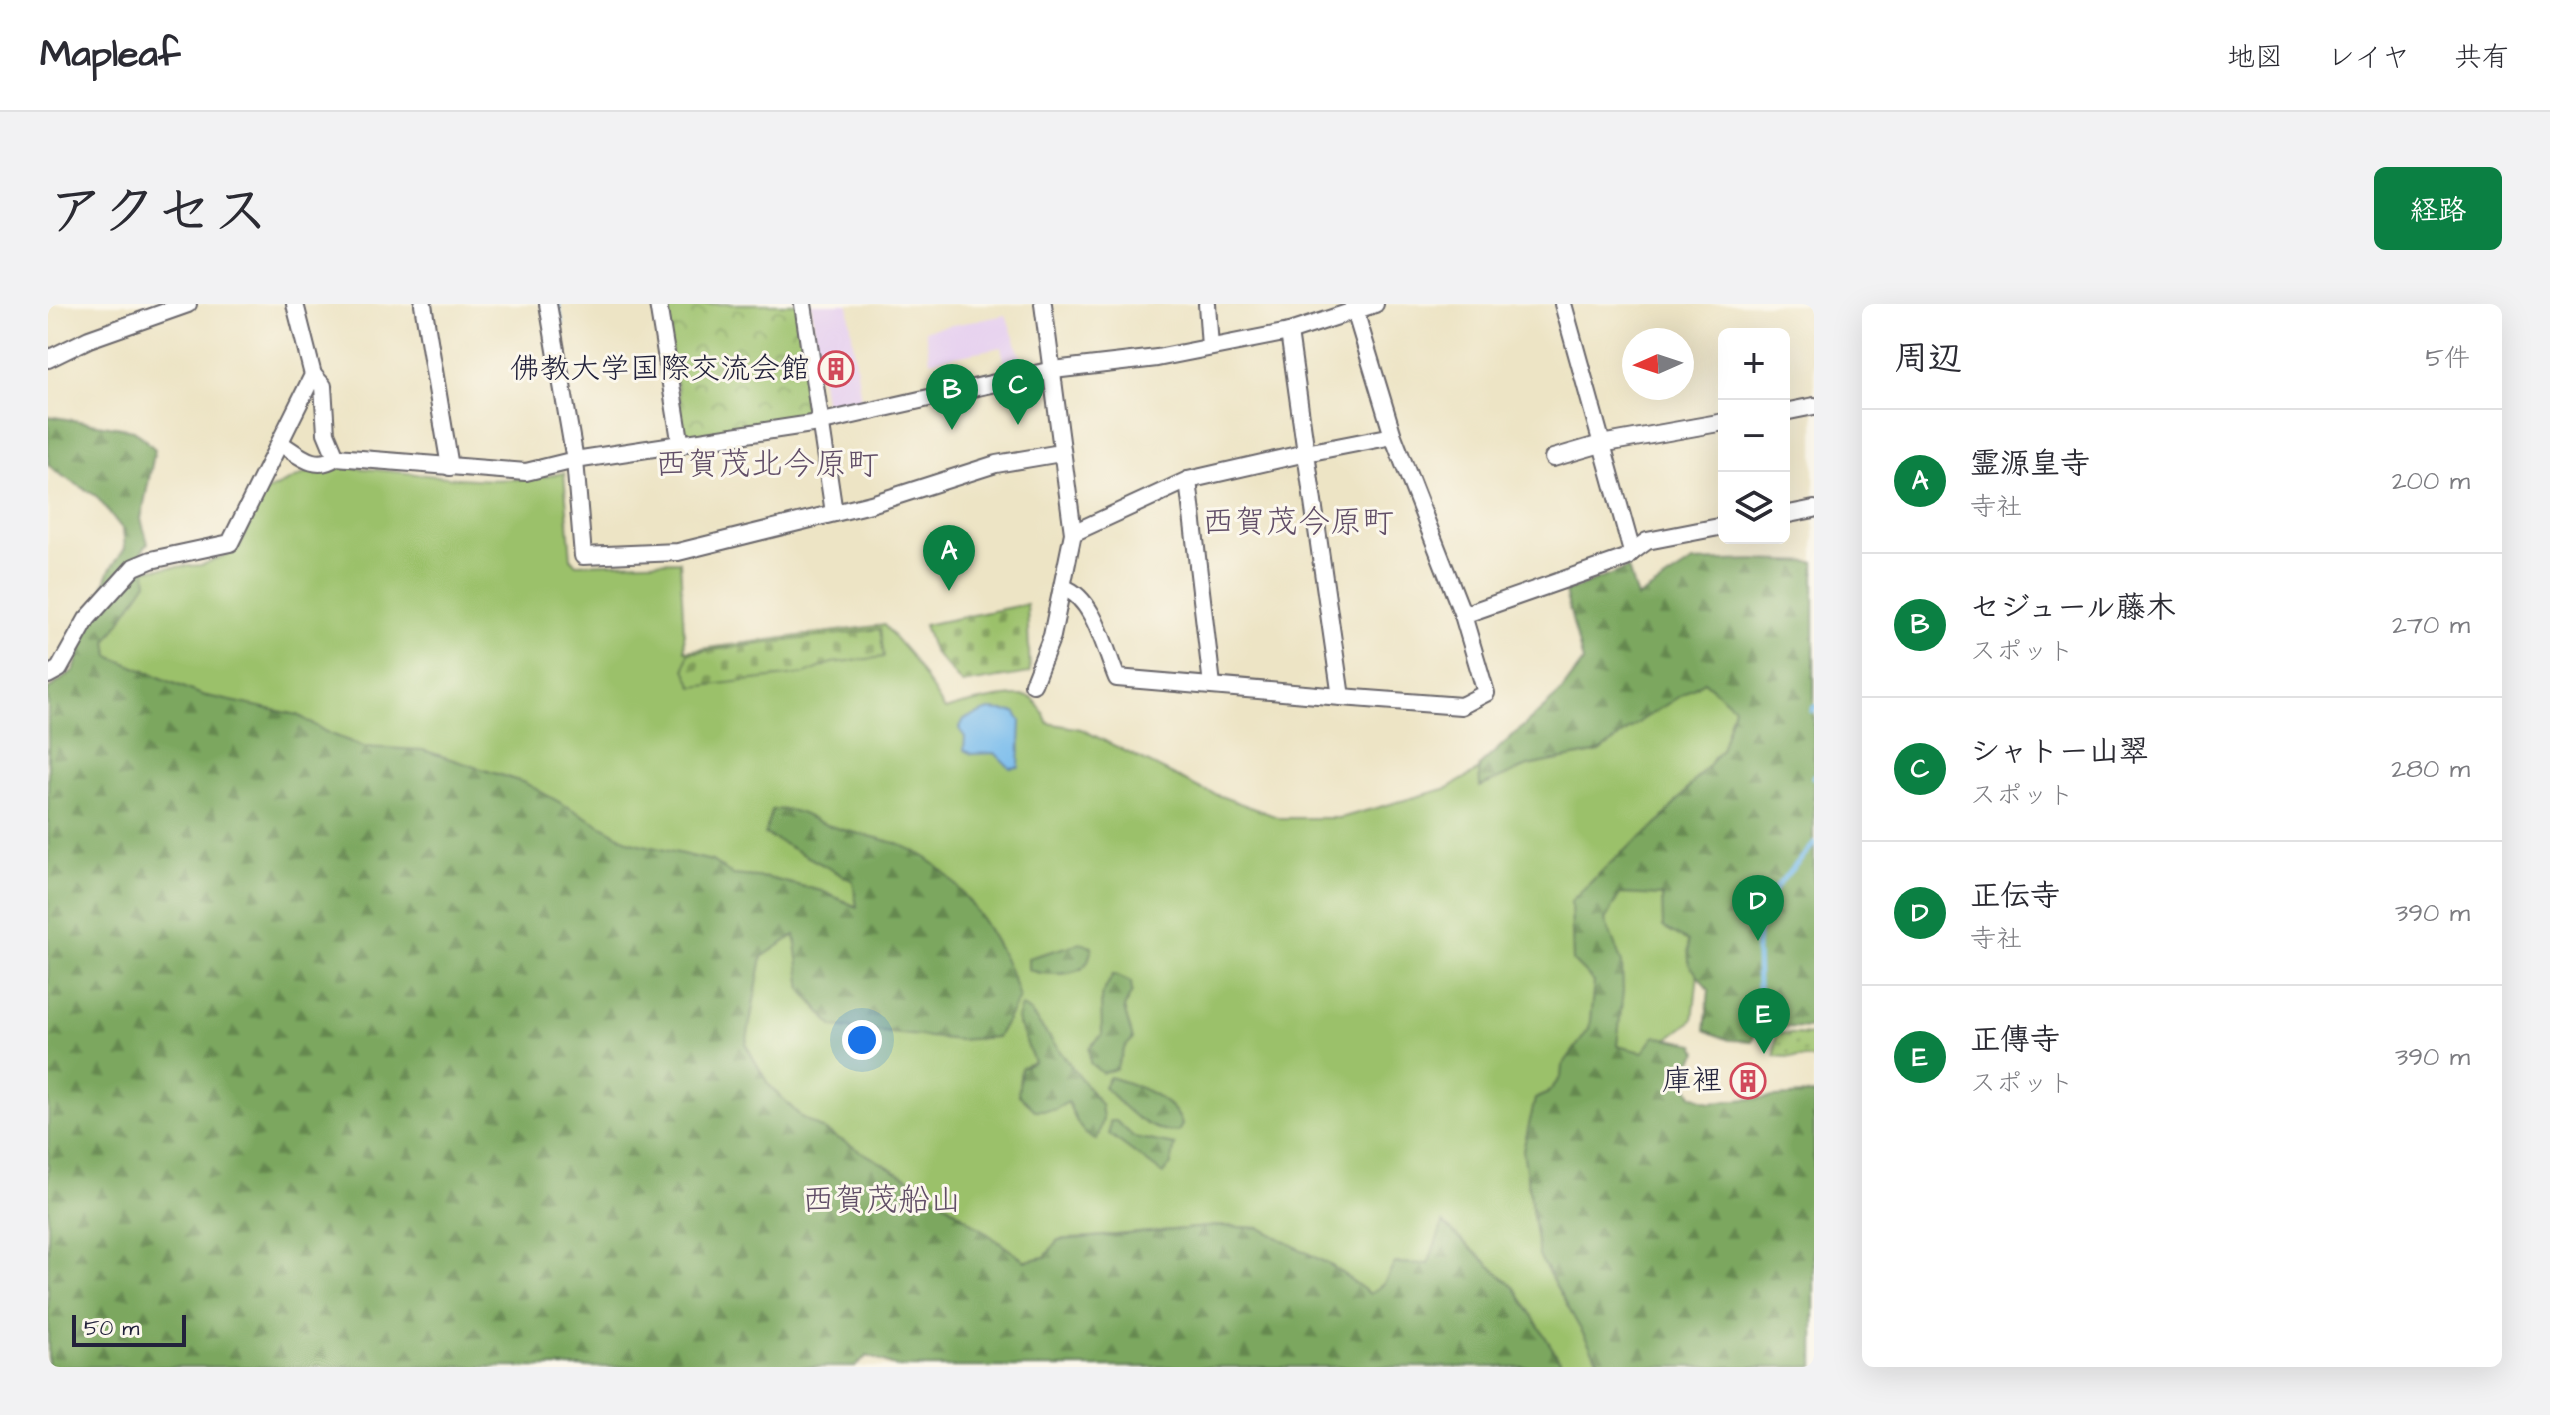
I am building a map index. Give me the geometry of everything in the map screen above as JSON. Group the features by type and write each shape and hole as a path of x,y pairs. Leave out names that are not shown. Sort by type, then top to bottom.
{"street":[{"path":"48,359 89,339 188,304"},
{"path":"295,304 313,375 323,386 326,433 336,457"},
{"path":"423,304 450,467"},
{"path":"548,304 575,460 583,556 678,552 834,513 996,464 1061,453"},
{"path":"658,304 681,446"},
{"path":"803,304 818,423 834,513"},
{"path":"1033,684 1052,636 1073,533 1043,304"},
{"path":"1207,304 1210,347"},
{"path":"280,443 310,462 326,464 336,457 526,472 575,460 818,423 1053,370 1157,358 1289,332 1354,308 1375,304"},
{"path":"1563,304 1632,552"},
{"path":"1064,588 1076,592 1085,603 1117,678 1461,706 1486,693 1463,615 1393,436 1354,308"},
{"path":"1289,332 1341,697"},
{"path":"48,675 59,669 87,619 134,567 151,560 230,543 313,375"},
{"path":"1790,411 1814,406"},
{"path":"1553,458 1601,444 1718,423"},
{"path":"1073,533 1188,480 1393,436"},
{"path":"1188,480 1212,685"},
{"path":"1790,514 1814,509"},
{"path":"1463,615 1626,558 1647,541 1718,527"}],"shaded area":[{"name":"佛教大学国際交流会館","path":"811,304 848,304 862,408 831,413 825,409"},
{"path":"1006,315 1025,369 1007,372 1001,347 930,361 925,330"}],"green space":[{"path":"673,304 798,304 813,410 808,419 694,439 684,430 665,312"},
{"path":"48,416 134,430 155,449 141,519 148,543 142,551 147,582 107,641 109,656 202,695 298,715 326,732 364,747 423,750 525,783 631,842 712,861 733,875 768,878 822,891 857,907 853,881 765,834 772,810 782,809 906,847 943,872 984,923 1006,962 1019,998 997,1037 959,1040 833,1027 802,990 795,935 762,957 746,1045 768,1084 801,1117 920,1185 1025,1261 1045,1257 1058,1240 1219,1226 1260,1228 1332,1266 1370,1294 1384,1283 1395,1263 1428,1264 1443,1223 1515,1288 1564,1367 897,1367 867,1356 855,1367 48,1367 48,690 74,670 109,571 125,548 123,530 96,496 48,464"},
{"path":"345,467 510,480 564,473 571,559 576,564 680,561 685,651 884,625 911,656 945,710 999,698 1029,697 1038,704 1048,723 1081,729 1201,789 1280,818 1340,818 1448,788 1814,574 1710,862 1693,1020 1631,1066 1638,1367 1451,1367 1370,1294 1332,1266 1259,1228 1219,1226 1058,1240 1045,1257 1025,1261 920,1185 801,1117 768,1084 746,1045 190,713 78,659 79,644 145,569 202,565 238,550 263,493 308,472"},
{"path":"1693,562 1814,562 1814,1028 1758,1026 1752,1041 1729,1040 1705,1030 1709,990 1689,964 1688,941 1663,927 1662,896 1620,894 1605,920 1622,963 1623,991 1617,1046 1643,1052 1655,1036 1695,1044 1698,1052 1681,1075 1692,1095 1710,1102 1814,1094 1814,1367 1602,1367 1539,1256 1523,1150 1535,1099 1547,1094 1561,1077 1562,1066 1589,1029 1594,982 1573,961 1571,901 1620,854 1657,825 1721,750 1734,707 1704,681 1642,720 1600,752 1528,766 1480,787 1479,766 1559,694 1583,662 1565,592 1628,568 1637,598"},
{"path":"1027,604 1030,673 962,684 933,651 924,625"},
{"path":"880,629 884,657 832,663 805,674 693,687 685,669 688,653"},
{"path":"1080,943 1092,946 1081,969 1054,974 1028,969 1028,958"},
{"path":"1113,974 1131,982 1132,992 1124,1008 1133,1039 1125,1047 1116,1069 1102,1073 1090,1063 1089,1048 1102,1035 1101,997"},
{"path":"1021,1006 1030,1012 1101,1105 1103,1119 1097,1140 1082,1130 1068,1102 1054,1110 1035,1110 1018,1094 1021,1068 1034,1062 1017,1019"},
{"path":"1776,1033 1814,1035 1814,1059 1775,1056"},
{"path":"1109,1077 1141,1088 1171,1107 1182,1125 1178,1132 1146,1124 1129,1111 1104,1087"},
{"path":"1110,1121 1116,1121 1134,1137 1175,1145 1171,1165 1163,1174 1109,1134"}],"water":[{"path":"989,710 1015,712 1021,721 1019,767 1010,768 995,753 972,754 964,750 965,737 959,729 964,719"}],"waterway":[{"path":"558,304 561,323"},
{"path":"1812,711 1814,707"},
{"path":"1757,951 1758,933 1766,904 1782,880 1814,844"},
{"path":"1757,954 1759,1015 1779,1013"}],"place":[{"name":"佛教大学国際交流会館","path":"836,369"},
{"name":"シャトー山翠","path":"1018,425"},
{"name":"セジュール藤木","path":"952,430"},
{"name":"霊源皇寺","path":"949,591"},
{"name":"正伝寺","path":"1758,941"},
{"name":"正傳寺","path":"1764,1054"},
{"name":"庫裡","path":"1748,1081"}],"district":[{"name":"西賀茂北今原町","path":"767,464"},
{"name":"西賀茂今原町","path":"1298,522"},
{"name":"西賀茂船山","path":"882,1200"}]}
